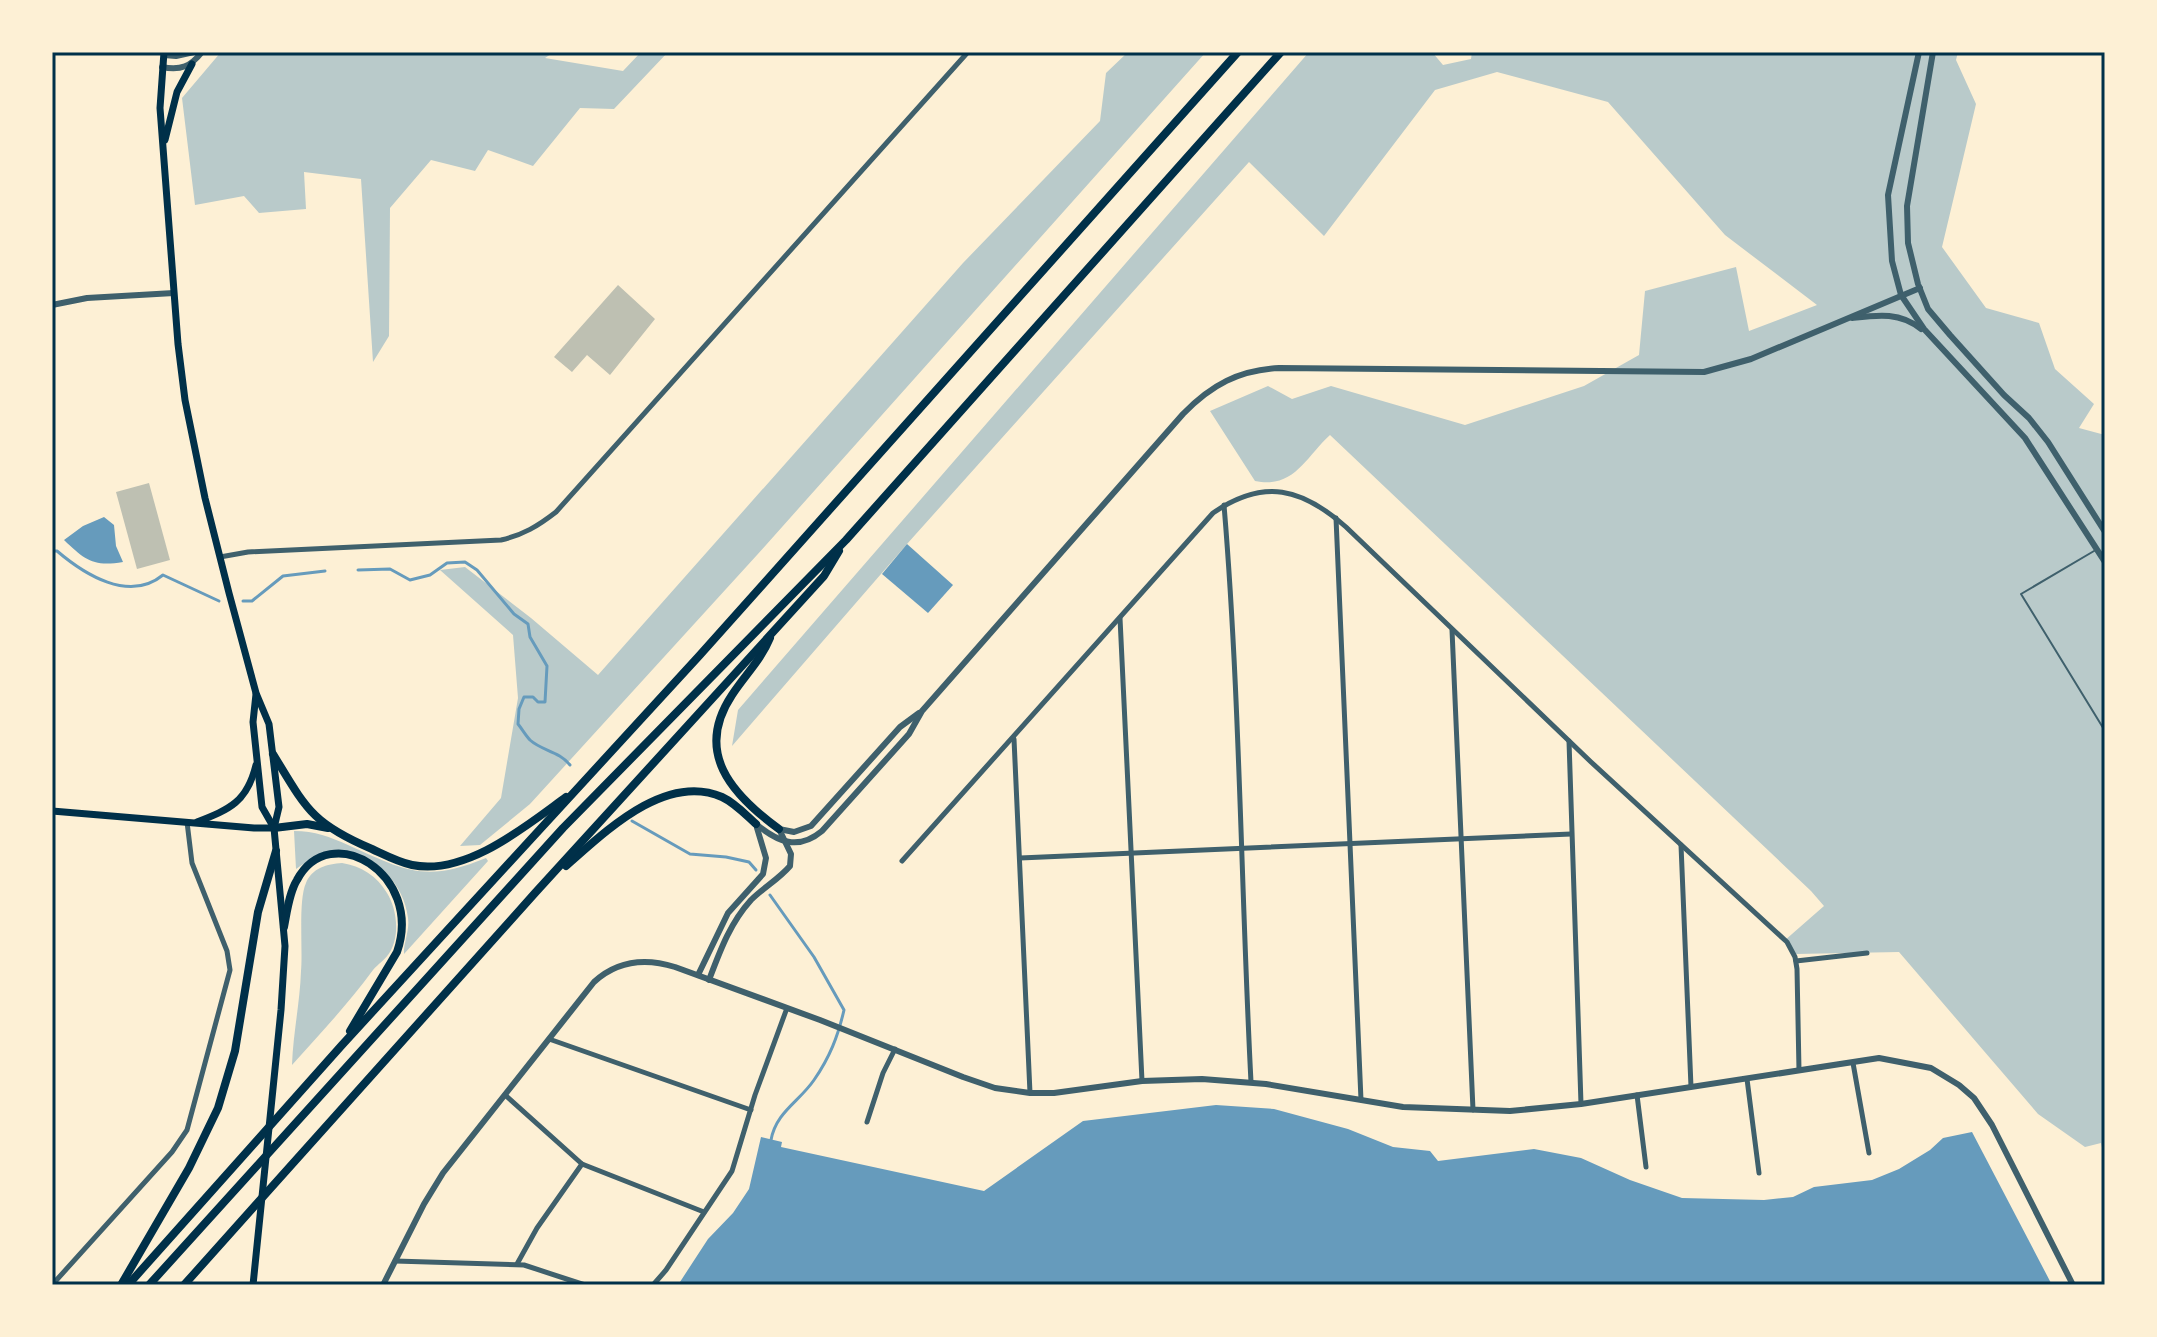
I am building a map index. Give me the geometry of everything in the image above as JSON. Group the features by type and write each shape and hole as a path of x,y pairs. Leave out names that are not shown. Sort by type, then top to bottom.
{"highway":[{"path":"128,1285 342,1045 580,788 1238,52"},
{"path":"149,1285 563,828 846,540 1281,52"},
{"path":"184,1285 824,576 846,540"},
{"path":"772,633 763,657 748,673 722,713 716,738 718,757 728,782 779,829"},
{"path":"273,754 303,804 329,828"},
{"path":"274,828 307,824 329,828 399,861 411,865 437,865 457,861 494,846 580,788"},
{"path":"535,893 618,821 658,799 684,793 713,794 728,801 756,824"},
{"path":"121,1285 189,1168 218,1108 235,1051 258,912 276,851"},
{"path":"284,927 297,879 309,864 324,857 347,855 366,860 394,889 403,913 397,952 342,1045"}],"main road":[{"path":"164,53 160,108 185,400 220,557 256,693 269,724 279,807 274,828 284,927 281,1010 253,1285"},
{"path":"164,154 173,103 192,64"},
{"path":"256,693 253,722 262,807 274,828"},
{"path":"190,823 221,813 242,798 250,785 257,759"},
{"path":"52,811 274,828"}],"street":[{"path":"164,53 176,56 194,52"},
{"path":"162,67 175,69 192,64 202,52"},
{"path":"220,557 248,552 501,540 527,533 538,526 565,503 968,52"},
{"path":"1919,52 1888,195 1892,261 1901,295 1931,336 2025,438 2105,562"},
{"path":"1933,52 1907,206 1908,243 1920,288 1928,309 2048,442 2105,532"},
{"path":"756,824 786,843 809,840 822,831 909,734 922,711 1183,414 1213,387 1236,375 1279,368 1704,372 1751,359 1920,288"},
{"path":"52,305 87,298 174,293"},
{"path":"1845,319 1886,314 1907,319 1931,336"},
{"path":"902,861 1203,522 1224,505 1259,493 1286,493 1311,500 1336,518 1569,741 1787,942 1796,961 1799,1070"},
{"path":"1224,505 1235,657 1251,1082"},
{"path":"1336,518 1361,1100"},
{"path":"1120,616 1142,1081"},
{"path":"1452,630 1474,1111"},
{"path":"779,829 794,832 811,826 900,727 922,711"},
{"path":"1014,737 1030,1093"},
{"path":"1569,741 1581,1104"},
{"path":"52,1285 172,1152 187,1130 230,970 227,951 192,863 190,823"},
{"path":"698,975 728,913 763,874 765,848 756,824"},
{"path":"709,980 736,919 790,866 792,858 779,829"},
{"path":"1020,858 1571,834"},
{"path":"1681,845 1691,1087"},
{"path":"1796,961 1867,953"},
{"path":"383,1285 443,1173 504,1094 601,976 612,968 637,961 664,963 995,1088 1030,1093 1054,1093 1142,1081 1202,1079 1251,1082 1403,1107 1510,1111 1581,1104 1879,1058 1918,1064 1942,1073 1974,1098 1992,1125 2073,1285"},
{"path":"653,1285 732,1171 787,1008"},
{"path":"549,1039 751,1110"},
{"path":"867,1122 895,1049"},
{"path":"1853,1063 1869,1153"},
{"path":"1747,1079 1759,1173"},
{"path":"504,1094 582,1164 704,1212"},
{"path":"1637,1095 1646,1167"},
{"path":"517,1264 537,1228 582,1164"},
{"path":"395,1261 444,1265 517,1264 585,1285"}],"lane":[{"path":"2105,545 2021,594 2105,731"}],"shaded area":[{"path":"221,52 554,52 545,58 623,71 641,52 668,52 614,109 580,108 533,166 488,150 475,171 431,160 390,208 389,336 373,362 361,179 304,172 306,209 259,213 244,196 195,205 182,98"},
{"path":"1128,52 1206,52 530,804 480,845 460,846 501,798 518,698 513,635 440,570 465,567 598,675 963,263 1100,121 1106,73"},
{"path":"1309,52 1432,52 1443,65 1471,59 1472,52 1958,52 1956,60 1976,104 1942,247 1986,308 2039,323 2055,369 2094,404 2079,428 2105,435 2105,1161 2101,1143 2085,1147 2038,1114 1899,952 1796,954 1784,941 1824,906 1811,891 1330,435 1289,476 1268,482 1255,481 1210,411 1268,386 1292,399 1331,386 1465,425 1584,386 1639,355 1645,291 1736,267 1749,331 1817,305 1725,235 1608,102 1497,72 1435,90 1324,236 1249,162 907,544 732,746 738,710"},
{"path":"294,831 329,837 385,862 416,871 447,870 486,858 488,861 404,954 408,918 405,904 392,879 370,860 343,851 320,855 296,869"},
{"path":"342,863 368,873 383,887 395,914 395,938 388,955 292,1065 304,891 316,870"}],"water":[{"path":"104,517 114,525 116,546 123,562 97,563 78,553 64,540 83,526"},
{"path":"907,544 953,585 928,613 882,574"},
{"path":"1216,1105 1274,1109 1348,1129 1393,1147 1430,1151 1438,1161 1534,1149 1581,1158 1630,1180 1682,1198 1764,1200 1793,1197 1814,1187 1872,1180 1899,1169 1943,1138 1972,1132 2052,1285 678,1285 708,1239 733,1213 749,1189 761,1137 782,1142 781,1147 984,1191 1083,1121"}],"building":[{"path":"618,285 655,319 610,375 587,355 572,372 554,357"},
{"path":"149,483 170,560 137,569 116,492"}],"waterway":[{"path":"52,551 57,551 107,582 136,586 150,583 163,575 219,601"},
{"path":"358,570 390,569 410,580 430,575 447,563 465,562 477,570 514,614 528,624 530,637 547,666 545,702 524,697 518,724 530,740 570,765"},
{"path":"243,601 252,601 283,576 325,571"},
{"path":"632,821 690,854 749,862 756,870"},
{"path":"770,895 814,957 844,1010 825,1063 778,1122 771,1140"}]}
